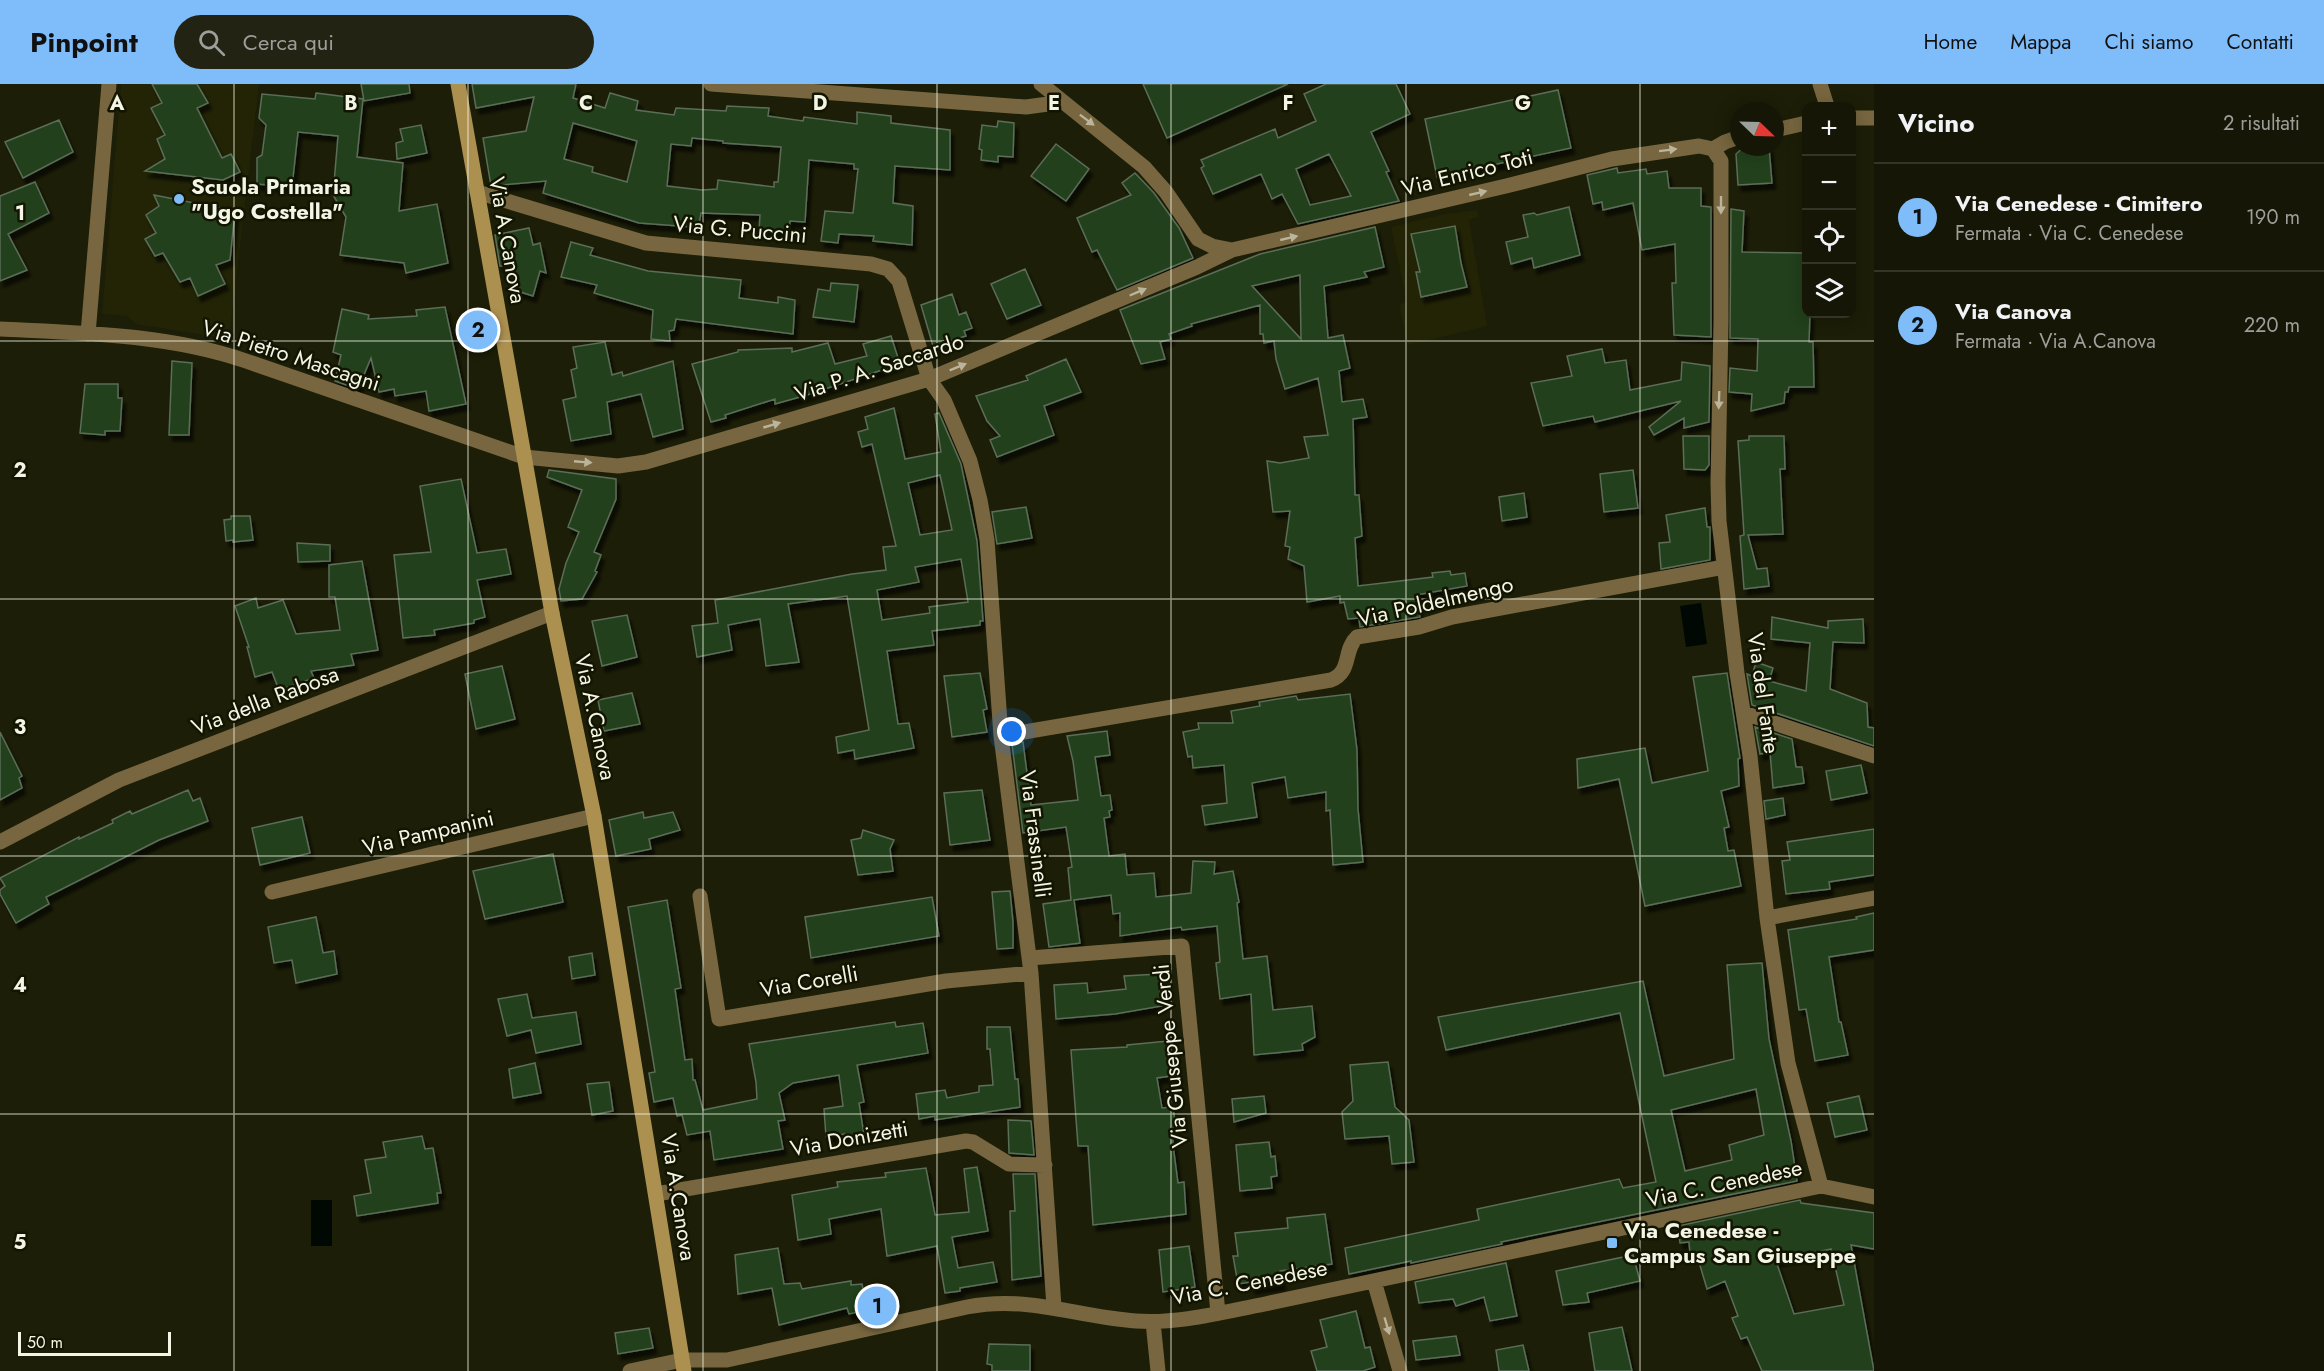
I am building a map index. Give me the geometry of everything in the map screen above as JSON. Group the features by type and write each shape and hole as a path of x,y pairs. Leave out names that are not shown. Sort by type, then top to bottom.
{"street":[{"path":"88,334 109,84"},
{"name":"Via A.Canova","path":"458,84 552,613 594,816 683,1366"},
{"path":"711,84 1026,107 1063,102"},
{"path":"1041,84 1144,166 1166,192 1198,239 1212,246 1232,250"},
{"path":"1820,84 1826,102"},
{"path":"1856,118 1874,117"},
{"path":"1784,128 1802,124"},
{"path":"1713,149 1730,140"},
{"name":"Via Enrico Toti","path":"1232,250 1612,159 1699,146 1713,149"},
{"name":"Via del Fante","path":"1713,149 1721,162 1718,483 1724,567 1750,756 1767,918 1788,1063 1821,1186"},
{"name":"Via G. Puccini","path":"477,192 646,243 871,264 888,269 899,281 929,379"},
{"name":"Via P. A. Saccardo","path":"524,457 618,466 646,462 929,379 1197,267 1232,250"},
{"name":"Via Pietro Mascagni","path":"0,328 88,334 178,344 221,352 524,457"},
{"name":"Via Frassinelli","path":"929,379 944,400 970,461 987,540 1001,736 1030,966 1054,1307"},
{"name":"Via Poldelmengo","path":"1001,736 1330,680 1343,670 1352,643 1358,637 1419,627 1452,617 1724,567"},
{"name":"Via della Rabosa","path":"0,842 120,780 552,613"},
{"path":"1744,712 1874,756"},
{"name":"Via Pampanini","path":"272,892 594,816"},
{"name":"Via Corelli","path":"700,896 719,1019 1030,966"},
{"path":"1767,918 1874,898"},
{"name":"Via Giuseppe Verdi","path":"1030,966 1182,946 1218,1313"},
{"name":"Via Donizetti","path":"656,1194 966,1141 973,1142 1009,1164 1045,1165"},
{"path":"1821,1186 1874,1197"},
{"name":"Via C. Cenedese","path":"630,1371 727,1360 982,1304 1015,1302 1121,1320 1153,1322 1218,1313 1821,1186"},
{"path":"1374,1281 1400,1371"},
{"path":"1153,1322 1158,1371"}],"shaded area":[{"name":"Scuola Primaria \"Ugo Costella\"","path":"121,84 259,84 229,339 136,324 127,316 102,314"},
{"path":"1477,210 1479,217 1469,220 1487,326 1408,345 1399,304 1407,302 1391,227 1444,214"},
{"path":"1701,603 1707,644 1686,647 1680,606"},
{"path":"311,1200 332,1200 332,1246 311,1246"}],"building":[{"path":"152,84 197,84 208,103 197,108 222,158 231,154 240,172 223,180 145,171 165,159 157,139 165,135 151,108 162,103"},
{"path":"361,84 409,84 410,93 364,101"},
{"path":"472,84 576,84 573,98 605,108 610,93 638,101 636,110 674,115 676,108 726,111 727,106 769,108 768,116 803,121 804,117 857,124 857,112 891,116 891,123 950,130 950,170 895,166 893,203 913,206 912,245 873,241 874,236 839,234 838,243 821,241 825,211 853,213 858,169 854,169 854,164 809,160 805,222 790,221 789,233 759,231 760,215 701,213 699,225 692,224 692,227 639,223 543,193 546,181 491,186 483,138 526,131 534,97 476,108","holes":["573,123 637,141 627,182 592,172 593,167 564,159","692,138 723,141 723,143 781,147 778,182 774,182 774,187 718,180 717,189 702,190 667,186 671,144 691,146"]},
{"path":"1143,84 1288,84 1167,138"},
{"path":"1326,84 1396,84 1410,114 1371,132 1389,171 1386,172 1399,201 1298,224 1282,194 1272,199 1261,174 1213,194 1201,168 1204,166 1201,160 1275,129 1278,138 1316,121 1304,94","holes":["1329,154 1351,196 1310,205 1296,169"]},
{"path":"1558,90 1571,148 1437,177 1425,119"},
{"path":"316,93 363,99 357,157 403,163 399,211 437,204 448,263 406,273 404,263 340,255 346,217 333,195 338,136 298,132 292,187 257,184 257,158 262,155 266,125 259,118 262,94 315,99"},
{"path":"59,120 73,152 23,178 5,142"},
{"path":"998,121 1014,123 1013,157 998,156 998,162 981,160 982,150 979,149 982,125 997,127"},
{"path":"421,125 427,153 397,159 396,143 403,141 400,129"},
{"path":"1056,144 1089,169 1066,201 1031,176"},
{"path":"1736,156 1770,156 1772,183 1738,185"},
{"path":"1617,168 1618,173 1646,169 1647,174 1667,171 1669,188 1701,188 1701,206 1711,207 1711,337 1674,335 1672,283 1676,283 1675,244 1642,250 1633,203 1603,210 1602,202 1593,204 1587,175"},
{"path":"1135,173 1154,193 1179,228 1193,258 1117,290 1097,250 1092,252 1077,218 1131,195 1122,183"},
{"path":"35,182 49,213 8,234 27,270 0,281 0,196"},
{"path":"154,195 235,211 230,260 216,265 225,284 198,296 190,278 180,282 163,253 155,256 145,239 156,233 146,215 159,206"},
{"path":"1569,207 1580,255 1534,268 1532,258 1511,264 1506,242 1528,237 1523,215 1534,213 1537,215"},
{"path":"1731,209 1744,211 1742,252 1802,253 1802,318 1810,318 1809,342 1813,342 1814,387 1789,387 1788,392 1785,392 1784,403 1751,411 1752,394 1729,392 1730,368 1757,371 1758,339 1730,338"},
{"path":"1455,226 1467,287 1421,297 1416,272 1420,272 1411,234"},
{"path":"1375,227 1384,267 1364,272 1367,277 1324,286 1328,338 1343,335 1350,368 1339,371 1342,402 1363,399 1367,417 1353,419 1355,495 1359,495 1362,536 1355,538 1358,586 1433,577 1432,573 1450,571 1451,575 1465,573 1467,586 1416,595 1420,617 1360,627 1359,618 1348,619 1344,602 1340,603 1340,596 1307,602 1304,566 1288,559 1290,547 1285,546 1290,511 1273,512 1267,461 1280,463 1309,458 1304,437 1328,435 1318,378 1285,389 1276,359 1274,341 1264,343 1263,334 1260,334 1260,305 1191,324 1192,326 1169,334 1171,339 1160,342 1165,359 1141,364 1120,310 1260,254","holes":["1300,275 1301,339 1252,286"]},
{"path":"529,228 533,245 540,243 546,273 540,271 533,296 514,290 516,283 512,266 500,266 495,235"},
{"path":"571,242 593,248 590,255 648,271 741,280 739,298 778,303 778,297 795,300 793,334 676,319 674,330 669,331 670,341 651,339 653,310 594,293 597,285 561,277"},
{"path":"1025,269 1041,305 1007,319 991,284"},
{"path":"831,283 858,285 854,322 813,317 818,289 830,291"},
{"path":"952,294 959,315 966,312 972,328 964,331 966,336 933,346 921,305"},
{"path":"445,307 466,404 429,411 426,391 395,396 394,389 379,392 371,358 358,389 335,381 341,355 333,352 342,309 369,315 368,319 417,316 416,310"},
{"path":"891,336 900,364 775,404 775,399 725,415 726,418 711,422 692,364 738,352 738,350 792,348 792,352 828,343 835,364 867,356 863,344"},
{"path":"605,342 612,375 622,372 623,376 673,361 683,429 653,437 641,394 607,402 611,434 571,441 563,400 576,397 571,370 577,368 573,347"},
{"path":"1602,349 1605,363 1626,360 1630,390 1681,380 1682,362 1710,366 1709,422 1684,428 1684,418 1654,435 1649,427 1681,401 1595,422 1593,416 1543,426 1531,383 1572,376 1567,356"},
{"path":"1066,359 1081,392 1044,406 1054,435 997,457 990,440 1000,436 987,421 976,396 1028,380 1026,376"},
{"path":"172,361 192,363 189,435 169,435"},
{"path":"85,384 118,384 118,398 122,398 120,431 105,431 105,435 80,433"},
{"path":"894,408 905,459 941,452 935,414 939,413 961,464 977,541 983,621 980,621 980,625 932,631 934,645 887,651 898,724 909,723 914,748 855,759 854,750 838,753 836,737 869,730 847,596 788,604 799,662 766,666 760,619 728,625 732,650 697,657 692,626 718,623 715,600 852,574 886,570 883,547 896,546 872,444 862,447 858,432 868,429 865,417","holes":["940,475 952,530 920,535 908,483","961,559 968,602 929,607 930,613 882,620 877,590 919,582 915,567"]},
{"path":"1683,436 1709,436 1709,465 1705,470 1684,469"},
{"path":"1749,436 1784,436 1785,469 1780,469 1783,534 1748,535 1757,569 1767,568 1769,586 1744,589 1740,536 1744,535 1738,441 1749,440"},
{"path":"549,470 616,479 616,499 594,552 601,555 595,571 597,572 582,599 561,601 559,589 566,563 579,532 568,527 582,490 547,477"},
{"path":"1633,470 1638,508 1604,512 1600,474"},
{"path":"461,479 477,553 506,549 511,574 477,580 485,617 474,620 474,623 434,630 435,635 403,638 394,555 431,552 420,486"},
{"path":"1524,493 1527,517 1502,521 1499,497"},
{"path":"1026,507 1032,538 997,544 992,512"},
{"path":"1705,508 1707,527 1710,527 1710,560 1661,569 1659,543 1670,542 1666,515"},
{"path":"231,516 250,516 253,540 226,541 224,520 231,519"},
{"path":"297,543 330,545 330,561 298,562"},
{"path":"362,561 378,650 351,654 354,665 311,671 314,678 279,690 272,672 255,677 247,647 249,647 235,606 256,598 258,608 283,600 296,634 340,630 335,597 329,597 329,565"},
{"path":"627,615 637,657 602,666 592,621"},
{"path":"1772,617 1828,628 1828,621 1863,619 1864,643 1833,642 1830,689 1867,703 1868,727 1874,728 1874,746 1752,705 1747,674 1752,676 1756,662 1773,668 1769,681 1806,691 1810,643 1771,639"},
{"path":"502,666 515,719 476,729 465,674"},
{"path":"980,673 987,709 983,710 987,732 952,737 944,676"},
{"path":"1727,673 1740,758 1738,759 1739,786 1721,791 1729,827 1724,828 1728,851 1734,850 1741,886 1645,906 1619,779 1578,788 1577,759 1645,748 1652,783 1708,771 1693,677"},
{"path":"632,693 640,724 604,731 598,700"},
{"path":"1350,694 1357,750 1358,809 1363,862 1333,865 1330,810 1326,811 1326,792 1288,798 1285,777 1252,783 1257,817 1205,825 1202,806 1227,803 1224,765 1193,768 1192,756 1188,757 1183,732 1199,729 1198,723 1233,723 1231,711 1260,706 1259,702 1296,696 1298,700"},
{"path":"1755,727 1792,739 1796,767 1802,767 1804,783 1773,788 1770,752 1760,754"},
{"path":"1107,731 1110,755 1095,757 1101,796 1110,795 1112,810 1109,811 1110,817 1104,818 1109,856 1125,854 1127,875 1154,873 1156,897 1191,893 1193,861 1215,862 1214,874 1233,871 1239,902 1237,903 1243,959 1267,956 1273,1010 1312,1006 1315,1037 1302,1044 1303,1050 1254,1055 1251,994 1220,999 1216,963 1220,962 1217,926 1182,930 1181,927 1120,936 1120,913 1113,914 1111,895 1074,900 1080,943 1049,947 1043,904 1071,900 1068,868 1072,867 1066,827 1023,833 1012,744 1023,742 1031,805 1078,800 1067,736"},
{"path":"0,732 22,776 19,778 22,788 0,800"},
{"path":"1861,765 1867,793 1831,800 1826,771"},
{"path":"188,790 193,801 200,798 208,821 159,840 46,897 49,904 16,923 0,894 0,890 5,886 0,878 79,837 79,839 113,823 112,820 130,811 132,814"},
{"path":"982,790 990,840 950,845 944,793"},
{"path":"1783,798 1785,815 1766,819 1764,801"},
{"path":"643,812 644,818 673,812 680,830 649,839 651,849 616,856 609,820"},
{"path":"302,817 310,853 260,865 252,828"},
{"path":"1874,829 1874,875 1829,882 1830,889 1786,894 1782,861 1790,860 1787,842"},
{"path":"863,830 894,840 890,849 893,871 858,875 851,840 861,838"},
{"path":"553,854 563,902 485,919 473,871"},
{"path":"1010,891 1013,948 997,949 992,892"},
{"path":"932,897 939,936 811,958 805,917"},
{"path":"667,900 681,988 675,989 685,1060 692,1059 693,1080 695,1080 703,1110 757,1099 749,1044 895,1022 896,1027 923,1023 928,1053 857,1065 864,1102 859,1103 864,1135 845,1139 845,1134 826,1137 824,1109 843,1106 839,1075 793,1083 779,1093 785,1120 778,1121 783,1149 714,1160 710,1131 687,1135 682,1115 677,1116 673,1098 654,1102 649,1073 655,1072 628,907"},
{"path":"1874,913 1874,950 1829,957 1839,1022 1841,1022 1848,1055 1815,1061 1806,1009 1799,1010 1788,930 1857,919 1856,917"},
{"path":"316,917 323,953 334,951 337,974 296,983 292,960 274,963 268,927"},
{"path":"592,953 595,975 572,979 569,957"},
{"path":"1762,963 1769,1039 1791,1141 1797,1181 1501,1242 1502,1244 1411,1263 1411,1261 1349,1274 1345,1248 1479,1220 1477,1209 1619,1179 1623,1188 1656,1182 1620,1013 1446,1050 1438,1017 1643,981 1664,1076 1734,1059 1727,965","holes":["1756,1089 1764,1135 1729,1145 1732,1160 1685,1171 1671,1110"]},
{"path":"1158,974 1162,1006 1115,1014 1056,1019 1054,985 1087,983 1088,993 1126,989 1124,976"},
{"path":"527,994 532,1018 576,1012 581,1044 536,1053 531,1030 507,1036 498,999"},
{"path":"987,1027 1010,1027 1020,1107 935,1120 935,1116 919,1119 916,1094 945,1090 947,1098 979,1092 979,1086 993,1085 990,1049 987,1049"},
{"path":"1168,1041 1171,1076 1157,1078 1162,1108 1173,1107 1177,1136 1173,1137 1173,1145 1178,1183 1184,1182 1186,1214 1093,1225 1088,1146 1078,1146 1071,1050 1127,1047 1127,1045"},
{"path":"1388,1062 1395,1107 1409,1120 1414,1162 1392,1164 1389,1136 1345,1139 1342,1112 1353,1101 1350,1065"},
{"path":"535,1063 541,1093 513,1098 509,1069"},
{"path":"609,1082 613,1111 592,1115 587,1084"},
{"path":"1264,1096 1266,1113 1234,1122 1232,1099"},
{"path":"1859,1096 1867,1130 1835,1137 1827,1103"},
{"path":"1008,1120 1031,1121 1034,1155 1009,1153"},
{"path":"422,1136 425,1149 433,1148 441,1193 437,1193 438,1203 357,1216 354,1196 371,1193 365,1160 386,1157 383,1142"},
{"path":"1269,1142 1271,1157 1275,1156 1277,1176 1271,1177 1272,1188 1240,1191 1236,1145"},
{"path":"977,1167 988,1231 952,1237 958,1268 993,1262 997,1282 945,1293 937,1246 887,1256 881,1209 829,1219 831,1234 798,1240 792,1195 838,1187 837,1182 886,1177 885,1173 926,1168 935,1215 969,1212 964,1169"},
{"path":"1013,1174 1035,1174 1041,1276 1012,1280 1010,1211 1015,1211"},
{"path":"1800,1200 1801,1203 1874,1213 1874,1249 1851,1245 1874,1371 1762,1371 1747,1337 1741,1339 1732,1318 1738,1316 1725,1281 1707,1289 1696,1252 1690,1253 1689,1242 1680,1243 1678,1226","holes":["1831,1249 1844,1305 1794,1314 1776,1261"]},
{"path":"1325,1214 1332,1264 1280,1271 1282,1284 1252,1288 1251,1282 1238,1284 1233,1256 1238,1256 1235,1233 1288,1228 1287,1218"},
{"path":"1189,1246 1195,1287 1163,1292 1159,1250"},
{"path":"778,1248 784,1284 800,1283 802,1289 851,1281 851,1285 862,1284 868,1310 849,1314 847,1308 779,1325 772,1288 738,1294 735,1255"},
{"path":"1633,1255 1640,1281 1587,1293 1589,1302 1563,1305 1556,1271"},
{"path":"1506,1263 1517,1316 1490,1321 1484,1297 1456,1306 1453,1299 1419,1303 1415,1282"},
{"path":"1356,1311 1365,1348 1370,1347 1375,1367 1363,1371 1317,1371 1311,1351 1327,1347 1320,1320"},
{"path":"1622,1327 1632,1371 1595,1371 1589,1333"},
{"path":"649,1328 653,1348 618,1354 615,1333"},
{"path":"1456,1336 1460,1355 1416,1360 1413,1341"},
{"path":"989,1344 1030,1345 1030,1371 992,1371 992,1365 987,1364"},
{"path":"1523,1345 1529,1371 1499,1371 1496,1350"}],"place":[{"name":"Scuola Primaria \"Ugo Costella\"","path":"179,199"},
{"name":"Via Canova","path":"478,330"},
{"name":"Via Cenedese - Campus San Giuseppe","path":"1612,1243"},
{"name":"Via Cenedese - Cimitero","path":"877,1306"}]}
